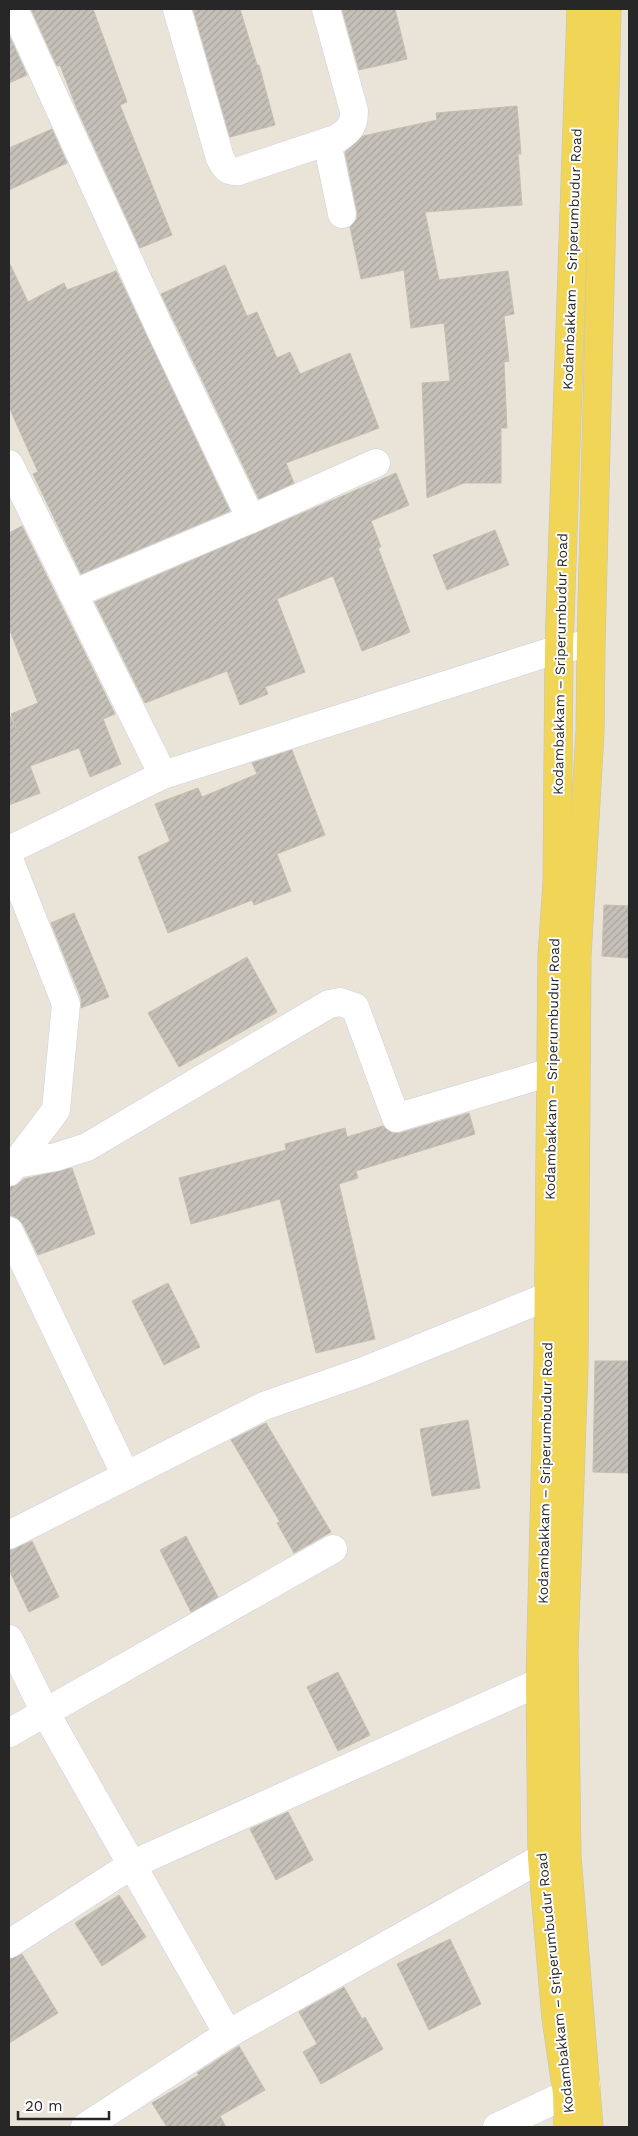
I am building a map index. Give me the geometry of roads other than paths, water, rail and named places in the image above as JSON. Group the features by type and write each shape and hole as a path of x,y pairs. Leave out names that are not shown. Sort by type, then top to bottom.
{"main road":[{"name":"Kodambakkam – Sriperumbudur Road","path":"580,9 559,648 557,883 552,955 549,1296 540,1682 542,1858 556,2018 589,2127"},
{"name":"Kodambakkam – Sriperumbudur Road","path":"568,2127 577,2089 567,1857 564,1651 574,1365 577,956 590,732 590,644 607,9"}],"street":[{"path":"14,9 153,313 251,519"},
{"path":"177,9 220,158 225,168 232,171 327,142 349,131 354,122 354,111 326,9"},
{"path":"327,142 342,214"},
{"path":"9,464 164,775"},
{"path":"73,594 376,464"},
{"path":"9,850 164,775 559,648 590,644"},
{"path":"9,860 66,1004 56,1110 13,1168"},
{"path":"13,1168 87,1147 329,1004 340,1002 355,1007 396,1118 551,1072"},
{"path":"9,1230 126,1476"},
{"path":"9,1535 264,1406 364,1371 549,1296"},
{"path":"9,1733 333,1549"},
{"path":"9,1639 45,1712 228,2034"},
{"path":"9,1944 133,1864 540,1682"},
{"path":"85,2127 228,2034 542,1858"},
{"path":"497,2127 577,2089"}]}
